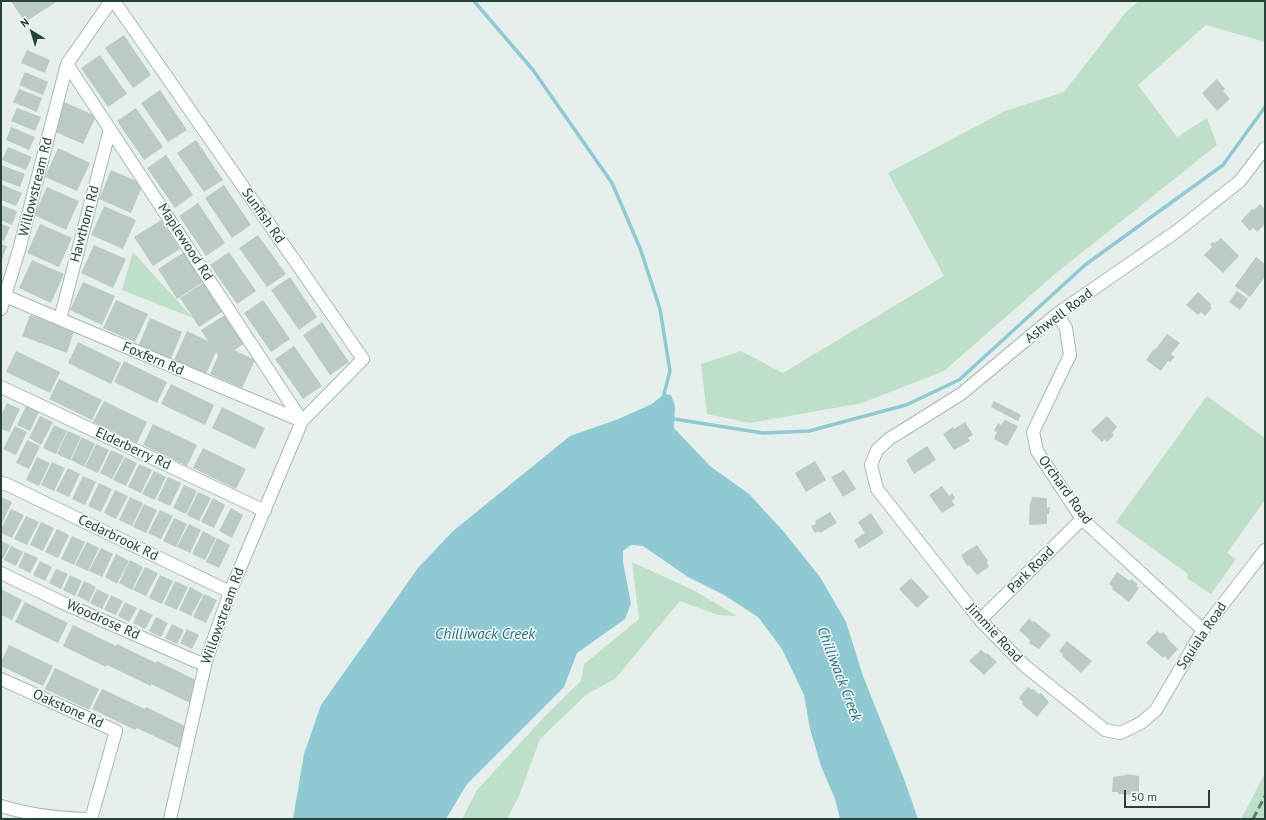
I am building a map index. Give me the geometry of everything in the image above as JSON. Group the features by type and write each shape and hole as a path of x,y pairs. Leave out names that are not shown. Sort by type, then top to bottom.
{"street":[{"name":"Sunfish Rd","path":"67,64 113,1 363,359 302,421"},
{"name":"Maplewood Rd","path":"67,64 302,421"},
{"name":"Willowstream Rd","path":"1,309 20,250 67,64"},
{"name":"Hawthorn Rd","path":"60,319 110,129"},
{"name":"Ashwell Road","path":"877,489 871,465 877,450 889,439 961,394 1057,314 1178,231 1240,182 1265,148"},
{"name":"Foxfern Rd","path":"5,296 302,421"},
{"name":"Orchard Road","path":"1057,314 1066,328 1070,355 1033,432 1037,451 1082,519 1203,630"},
{"name":"Elderberry Rd","path":"1,387 265,511"},
{"name":"Willowstream Rd","path":"170,819 206,661 230,592 302,421"},
{"name":"Cedarbrook Rd","path":"3,482 230,592"},
{"name":"Jimmie Road","path":"877,489 980,620 1025,666 1105,730 1120,733 1141,723"},
{"name":"Park Road","path":"980,620 1082,519"},
{"name":"Squiala Road","path":"1141,723 1156,710 1203,630 1265,550"},
{"name":"Woodrose Rd","path":"1,573 194,661 201,663 206,661"},
{"name":"Oakstone Rd","path":"1,679 116,731 90,819"},
{"path":"1,806 58,818 85,819"}],"green space":[{"path":"1139,1 1265,1 1265,42 1206,25 1138,85 1177,137 1207,118 1217,145 1055,274 944,371 862,403 750,423 707,414 701,364 741,351 783,373 944,276 888,173 1005,111 1064,92 1126,12"},
{"path":"133,252 193,318 122,290"},
{"path":"1207,396 1265,438 1265,500 1227,553 1236,559 1211,594 1187,578 1188,574 1116,522"},
{"path":"632,562 693,590 737,616 718,615 680,601 615,679 587,694 540,739 519,796 507,819 462,819 477,790 546,715 581,681 584,664 639,619"},
{"path":"1265,773 1265,819 1241,819"}],"water":[{"name":"Chilliwack Creek","path":"664,394 671,395 675,406 674,428 710,466 749,494 784,532 820,577 846,622 863,676 904,779 918,819 840,819 835,799 821,766 810,729 804,695 782,649 758,617 724,595 688,577 643,546 631,545 623,551 623,562 631,604 625,619 577,653 564,687 467,784 446,819 293,819 304,754 321,705 418,568 453,531 570,436 616,420 652,404"}],"building":[{"path":"11,1 58,1 25,22"},
{"path":"124,35 151,75 133,88 105,48"},
{"path":"27,50 50,60 45,73 21,63"},
{"path":"100,55 127,94 108,107 81,68"},
{"path":"25,72 48,82 43,95 19,85"},
{"path":"1217,79 1225,89 1223,91 1230,99 1217,111 1202,93"},
{"path":"19,89 42,98 37,112 13,102"},
{"path":"160,90 187,130 168,142 141,103"},
{"path":"64,102 96,116 83,144 51,130"},
{"path":"17,108 41,117 35,131 11,121"},
{"path":"136,108 163,147 144,160 117,121"},
{"path":"11,127 35,137 29,150 6,140"},
{"path":"196,140 223,180 204,192 177,153"},
{"path":"8,147 32,157 26,170 2,160"},
{"path":"58,148 90,163 77,191 45,177"},
{"path":"166,155 193,195 175,208 147,168"},
{"path":"1,165 25,174 20,187 1,180"},
{"path":"111,170 143,184 131,213 99,199"},
{"path":"1,184 22,193 16,206 1,200"},
{"path":"224,185 251,225 232,238 205,198"},
{"path":"47,187 79,201 66,230 34,215"},
{"path":"198,203 225,243 206,256 179,216"},
{"path":"1260,204 1265,209 1265,224 1257,232 1253,228 1250,231 1241,221 1252,209 1254,210"},
{"path":"1,205 17,211 12,225 1,220"},
{"path":"104,206 136,220 123,249 91,235"},
{"path":"161,220 180,249 153,266 134,237"},
{"path":"1,224 10,227 4,241 1,239"},
{"path":"40,224 72,238 59,267 27,253"},
{"path":"258,235 286,274 267,287 239,248"},
{"path":"1221,238 1239,256 1223,273 1204,255 1212,247 1210,244 1213,242 1215,243"},
{"path":"1,244 7,246 1,262"},
{"path":"94,245 126,259 113,288 81,273"},
{"path":"184,252 203,282 177,299 158,269"},
{"path":"229,252 256,291 237,304 210,265"},
{"path":"1256,257 1265,264 1265,277 1250,297 1235,286"},
{"path":"32,260 64,274 51,303 19,288"},
{"path":"290,277 317,317 299,330 271,290"},
{"path":"206,281 225,310 199,327 180,298"},
{"path":"83,282 115,296 102,325 70,310"},
{"path":"1237,291 1248,299 1240,310 1229,302"},
{"path":"1198,292 1211,304 1210,306 1212,308 1205,316 1201,312 1198,315 1186,305"},
{"path":"116,300 148,314 135,342 103,328"},
{"path":"263,300 290,339 271,352 244,313"},
{"path":"228,313 247,342 234,350 255,360 242,388 210,374 218,356 216,352 206,374 174,360 187,331 208,341 201,330"},
{"path":"30,315 74,331 67,353 22,336"},
{"path":"150,318 182,332 170,361 138,347"},
{"path":"322,322 349,362 330,375 303,335"},
{"path":"1167,334 1180,343 1171,354 1175,357 1170,362 1168,361 1161,371 1146,360"},
{"path":"78,342 121,363 111,384 68,363"},
{"path":"294,346 322,386 303,399 275,359"},
{"path":"16,351 60,372 50,393 6,372"},
{"path":"124,361 167,382 157,403 114,382"},
{"path":"59,379 102,400 92,420 49,399"},
{"path":"171,384 214,405 205,425 161,404"},
{"path":"104,401 147,422 137,443 93,422"},
{"path":"994,401 1021,415 1018,421 991,407"},
{"path":"28,402 41,408 30,431 17,425"},
{"path":"7,403 20,409 9,432 1,429 1,416"},
{"path":"222,407 265,428 255,449 212,428"},
{"path":"40,416 53,422 41,445 29,438"},
{"path":"1107,416 1117,427 1112,433 1114,435 1107,442 1105,439 1102,442 1091,431"},
{"path":"1005,420 1018,426 1007,446 994,439 997,432 994,431 998,423 1001,425"},
{"path":"965,422 973,435 968,438 970,441 954,450 943,434 953,427 954,429"},
{"path":"153,424 197,445 187,466 143,445"},
{"path":"54,425 67,431 56,454 43,448"},
{"path":"15,426 27,432 16,455 3,449"},
{"path":"68,431 81,437 70,460 57,454"},
{"path":"82,437 95,444 84,467 71,460"},
{"path":"27,440 40,446 29,469 16,463"},
{"path":"96,444 109,450 98,473 85,467"},
{"path":"927,446 936,460 914,474 906,460"},
{"path":"203,448 246,469 236,489 193,468"},
{"path":"111,450 124,456 112,479 100,473"},
{"path":"37,457 50,463 39,486 26,480"},
{"path":"125,457 137,463 126,486 113,480"},
{"path":"815,461 826,480 806,492 795,473"},
{"path":"52,462 65,468 54,491 41,485"},
{"path":"139,464 152,470 141,493 128,487"},
{"path":"68,468 80,474 69,497 56,491"},
{"path":"844,470 856,489 843,497 831,477"},
{"path":"154,471 166,477 155,500 142,494"},
{"path":"83,476 96,482 85,505 72,499"},
{"path":"168,477 181,483 170,506 157,500"},
{"path":"99,483 112,489 101,512 88,506"},
{"path":"184,485 197,491 186,514 173,508"},
{"path":"942,486 949,496 952,493 955,498 952,501 955,505 942,513 929,495"},
{"path":"115,490 128,496 116,519 104,513"},
{"path":"198,492 211,498 199,521 187,515"},
{"path":"1,497 12,502 1,525"},
{"path":"130,497 143,503 132,526 119,520"},
{"path":"1032,497 1047,498 1047,508 1050,507 1049,514 1047,514 1047,524 1029,525 1030,502"},
{"path":"213,498 225,505 214,528 201,522"},
{"path":"144,504 157,510 146,533 133,527"},
{"path":"231,508 243,515 232,538 219,531"},
{"path":"11,509 24,515 12,538 1,533 1,529"},
{"path":"160,510 173,516 161,539 148,533"},
{"path":"830,512 837,523 820,533 819,531 815,533 811,526 816,524 815,521"},
{"path":"871,513 884,533 859,549 854,540 865,533 858,522"},
{"path":"26,516 39,522 27,545 14,539"},
{"path":"174,518 187,524 176,547 163,541"},
{"path":"41,522 54,528 43,551 30,545"},
{"path":"189,524 201,530 190,553 177,547"},
{"path":"57,529 69,535 58,558 45,552"},
{"path":"203,531 216,538 205,560 192,554"},
{"path":"72,536 85,542 74,565 61,559"},
{"path":"217,538 230,545 219,568 206,562"},
{"path":"1,541 10,545 3,559 1,558"},
{"path":"87,542 99,548 88,571 75,565"},
{"path":"977,545 988,561 987,563 989,567 977,575 969,565 967,566 961,555"},
{"path":"11,546 23,552 16,566 4,560"},
{"path":"101,548 113,554 102,577 89,571"},
{"path":"25,552 38,558 30,573 18,567"},
{"path":"116,554 129,561 117,584 105,577"},
{"path":"130,560 143,567 132,590 119,583"},
{"path":"40,561 52,567 45,581 33,575"},
{"path":"145,567 158,573 146,596 133,590"},
{"path":"56,569 68,574 61,589 49,583"},
{"path":"1117,572 1130,581 1131,579 1138,584 1136,586 1139,588 1129,602 1112,589 1113,587 1109,584"},
{"path":"70,575 82,581 75,596 63,590"},
{"path":"160,575 173,581 162,604 149,598"},
{"path":"911,578 929,597 917,608 899,589"},
{"path":"84,581 96,587 89,602 77,596"},
{"path":"175,581 188,587 177,610 164,604"},
{"path":"190,587 203,594 191,616 179,610"},
{"path":"1,589 22,600 12,620 1,615"},
{"path":"97,589 109,595 102,609 90,603"},
{"path":"204,594 217,600 206,623 193,617"},
{"path":"111,595 123,601 116,615 104,610"},
{"path":"25,602 68,623 58,643 15,622"},
{"path":"125,602 137,608 129,622 118,616"},
{"path":"140,609 153,615 145,629 133,623"},
{"path":"156,617 168,623 161,637 149,631"},
{"path":"1029,619 1033,622 1034,621 1051,635 1039,649 1029,643 1030,640 1019,630"},
{"path":"172,624 184,630 177,644 165,638"},
{"path":"73,625 116,646 117,644 156,663 157,661 200,682 190,703 107,665 106,667 63,646"},
{"path":"187,629 199,635 192,649 180,643"},
{"path":"1157,631 1161,634 1163,632 1178,649 1168,660 1165,656 1163,658 1146,643"},
{"path":"1067,641 1092,661 1081,673 1062,656 1063,654 1059,651"},
{"path":"9,645 53,666 43,686 1,666 1,662"},
{"path":"981,650 997,662 984,675 969,661"},
{"path":"55,668 99,689 89,710 45,689"},
{"path":"1028,687 1039,694 1041,693 1049,702 1037,717 1022,704 1023,702 1019,698"},
{"path":"102,689 145,709 146,707 189,728 179,748 137,728 135,730 92,709"},
{"path":"1126,774 1139,776 1139,795 1118,794 1118,792 1112,792 1113,777"}],"waterway":[{"path":"474,1 533,70 612,183 640,248 660,309 670,371 664,394 665,397"},
{"path":"670,420 674,419 763,433 809,431 906,405 959,380 1085,265 1223,165 1265,107"}],"railway":[{"path":"1253,819 1265,796"}]}
